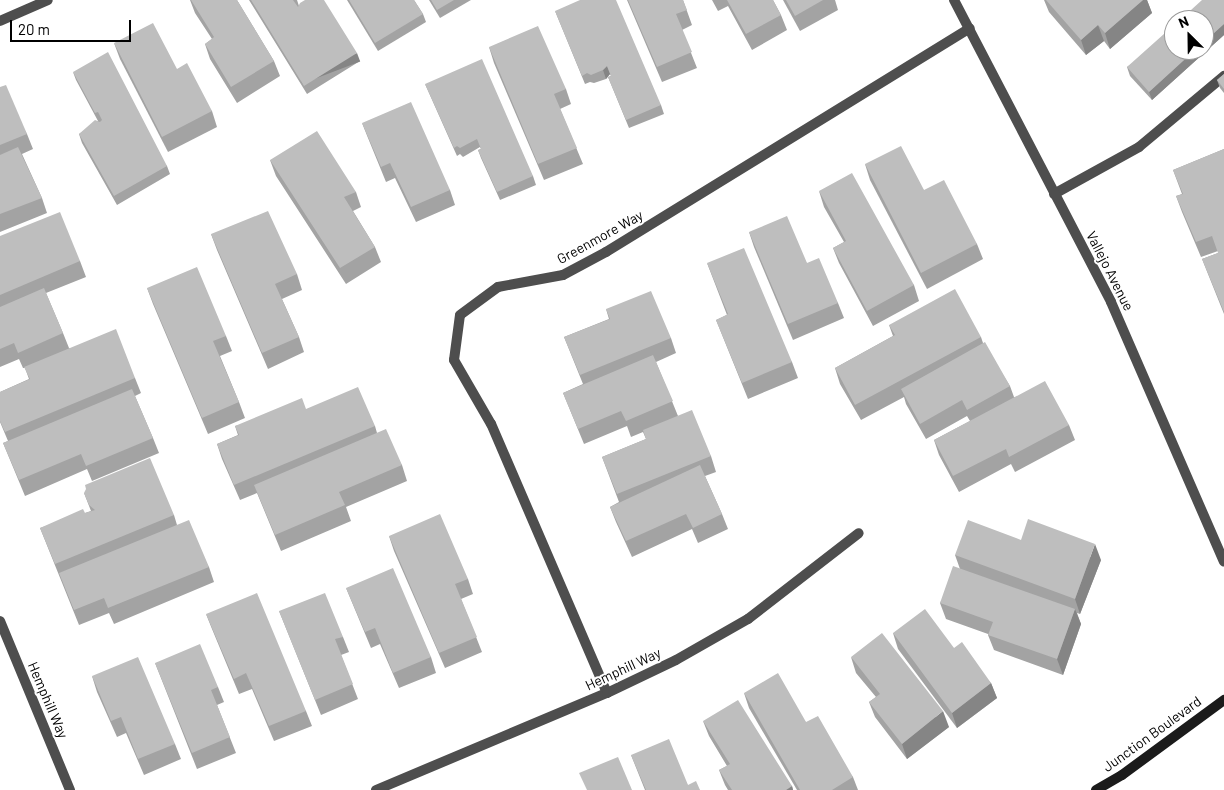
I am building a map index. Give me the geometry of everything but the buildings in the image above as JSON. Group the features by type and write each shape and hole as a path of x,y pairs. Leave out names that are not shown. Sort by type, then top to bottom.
{"main road":[{"name":"Junction Boulevard","path":"1096,790 1122,775 1224,700"}],"street":[{"path":"0,21 48,0"},
{"name":"Vallejo Avenue","path":"954,0 1111,302 1224,562"},
{"name":"Greenmore Way","path":"607,693 491,424 454,360 460,315 498,287 563,275 606,252 970,28"},
{"path":"1054,194 1140,147 1224,76"},
{"name":"Hemphill Way","path":"376,790 607,693 676,660 748,619 859,533"},
{"name":"Hemphill Way","path":"0,621 70,790"}]}
